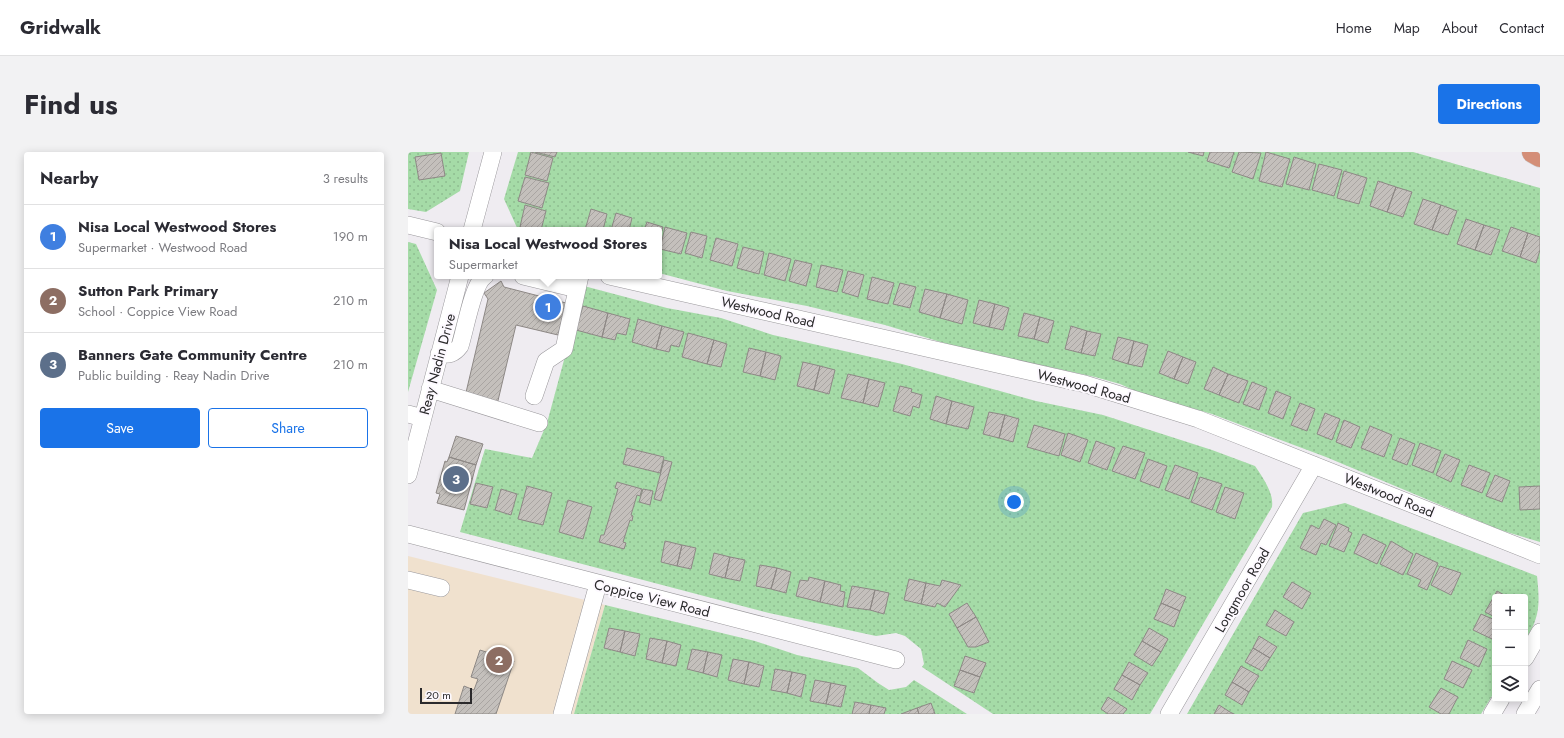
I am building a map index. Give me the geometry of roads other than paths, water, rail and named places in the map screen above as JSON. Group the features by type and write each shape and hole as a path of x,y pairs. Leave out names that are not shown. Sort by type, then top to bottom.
{"highway":[{"path":"1533,152 1540,156"}],"street":[{"path":"473,227 494,152"},
{"path":"408,225 434,231"},
{"name":"Reay Nadin Drive","path":"408,475 415,416 430,389 459,279"},
{"path":"440,354 449,355 456,352 460,346 476,290 483,279"},
{"path":"534,396 546,361 564,349 578,283 547,279"},
{"name":"Westwood Road","path":"623,279 1085,384 1198,419 1540,555"},
{"path":"430,389 539,423"},
{"name":"Longmoor Road","path":"1169,714 1314,465"},
{"name":"Coppice View Road","path":"408,534 896,660"},
{"path":"408,580 441,588"},
{"path":"562,714 598,584"},
{"path":"1528,653 1540,632"},
{"path":"1526,714 1540,689"},
{"path":"1492,714 1499,702"}],"place":[{"name":"Nisa Local Westwood Stores","path":"548,307"},
{"name":"Banners Gate Community Centre","path":"456,479"},
{"name":"Sutton Park Primary","path":"499,660"}]}
